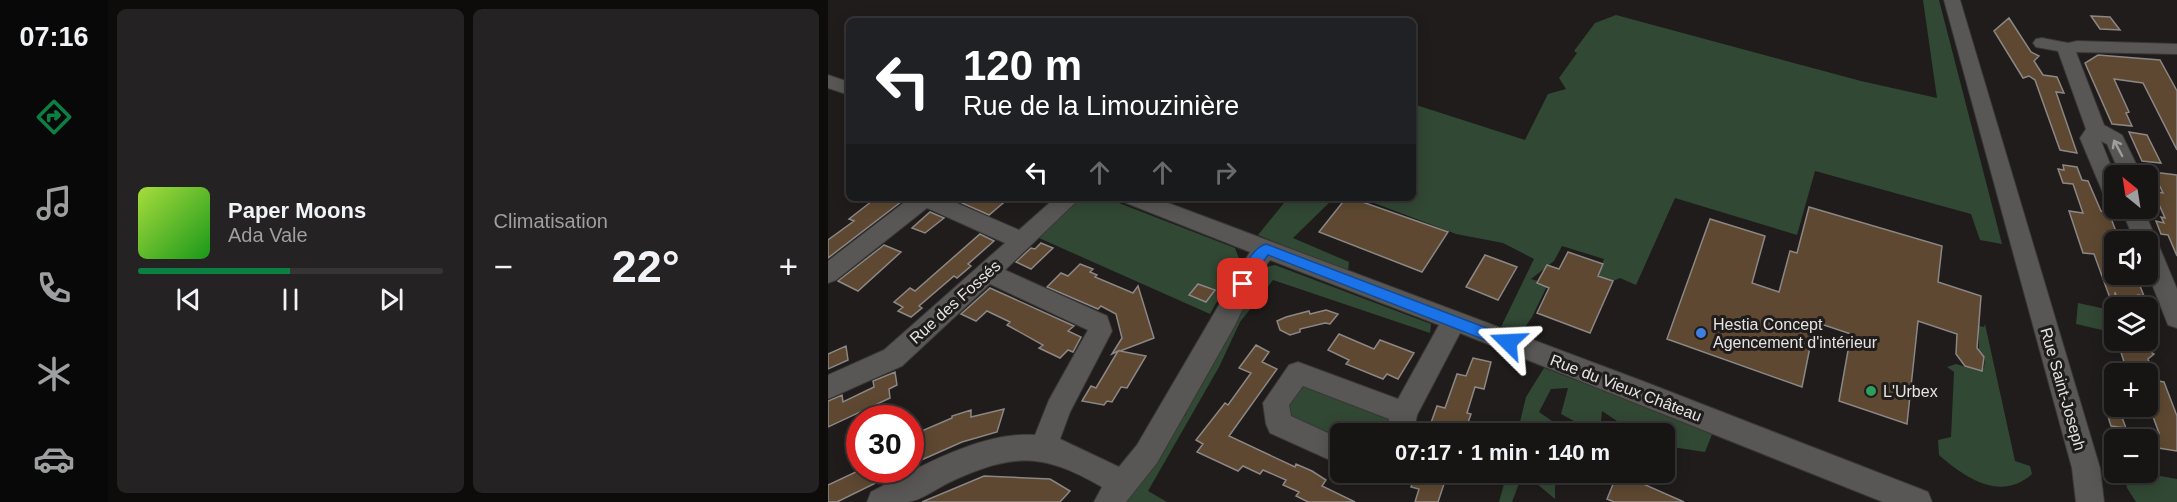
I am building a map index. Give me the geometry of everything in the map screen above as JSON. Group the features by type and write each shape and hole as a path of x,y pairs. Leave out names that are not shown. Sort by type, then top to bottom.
{"street":[{"name":"Rue Saint-Joseph","path":"1952,0 2086,468 2102,502"},
{"path":"2042,43 2068,48 2077,46 2177,49"},
{"path":"2068,48 2066,54 2096,129 2115,140 2127,165"},
{"path":"828,81 846,88"},
{"path":"2096,129 2090,138 2104,173"},
{"path":"828,274 922,201"},
{"path":"932,201 1023,241"},
{"name":"Rue des Fossés","path":"828,387 893,358 1067,201"},
{"name":"Rue du Vieux Château","path":"1141,201 1636,390 1918,502"},
{"path":"881,502 946,469 1000,451 1043,448 1073,457 1116,493 1148,454 1225,320 1252,266 1266,249"},
{"path":"2158,271 2177,318"},
{"path":"988,273 1098,323 1100,331 1058,408 1043,448"},
{"path":"1330,447 1279,424 1276,403 1298,373 1401,423 1454,321"},
{"name":"Rue Saint-Joseph","path":"2086,468 2090,502"}],"green space":[{"path":"1923,0 1939,0 2002,244 1980,240 1971,214 1815,171 1797,235 1675,198 1636,285 1620,278 1613,281 1598,276 1604,259 1562,246 1554,261 1531,279 1548,284 1532,317 1517,339 1499,331 1534,259 1503,243 1456,234 1369,201 1416,201 1416,105 1525,140 1548,94 1566,89 1559,78 1577,53 1574,51 1595,23 1616,15 1861,81 1937,98"},
{"path":"1077,201 1114,201 1235,248 1240,261 1210,314 1039,238"},
{"path":"1286,201 1331,201 1293,238 1349,262 1348,272 1258,235"},
{"path":"1275,265 1431,324 1430,333 1273,280 1240,322 1219,367 1148,491 1167,502 1118,502 1174,418 1185,416 1191,403 1189,395 1257,269"},
{"path":"2078,303 2104,309 2104,330 2076,324"},
{"path":"1985,324 2015,461 2030,466 2032,474 2008,486 1984,484 1972,479 1939,455 1938,440 1951,437 1954,372 1947,367 1956,364 1979,371 1984,368 1985,358 1979,351 1979,326 1984,327"},
{"path":"1544,368 1713,432 1705,452 1675,448 1675,423 1620,423 1602,411 1601,423 1578,423 1561,414 1568,388 1551,389 1539,412 1552,421 1551,423 1520,423 1526,397"},
{"path":"1307,384 1384,413 1392,423 1330,423 1330,437 1293,422 1285,404 1295,390"},
{"path":"2158,476 2177,479 2177,502 2136,502 2126,483 2158,483"},
{"path":"1504,483 1519,483 1512,502 1499,502"},
{"path":"1536,483 1555,483 1555,499"}],"building":[{"path":"2091,16 2110,17 2120,30 2100,29"},
{"path":"2009,18 2031,52 2039,56 2034,61 2043,75 2057,77 2064,93 2056,92 2077,153 2060,150 2035,80 2029,76 2023,78 1994,31"},
{"path":"2098,55 2160,60 2177,91 2177,150 2143,83 2114,79 2129,112 2126,113 2132,126 2112,124 2085,63"},
{"path":"2129,132 2147,135 2161,163 2142,161"},
{"path":"2063,165 2077,167 2082,180 2088,181 2101,211 2104,212 2104,219 2111,219 2116,231 2104,231 2104,282 2094,254 2083,253 2069,211 2083,213 2073,184 2063,183 2058,169 2064,170"},
{"path":"2158,173 2177,175 2177,256 2168,235 2161,234 2156,221 2164,223 2161,217 2165,218 2158,202 2158,192 2163,193 2158,182"},
{"path":"872,201 902,201 828,258 828,240 854,221 849,219"},
{"path":"958,201 1005,201 989,215"},
{"path":"1344,201 1360,201 1448,232 1422,272 1319,232"},
{"path":"1809,207 1942,246 1938,282 1981,296 1977,348 1984,357 1982,371 1965,366 1956,354 1957,334 1918,321 1907,424 1839,401 1851,334 1815,322 1802,387 1667,339 1710,219 1765,236 1752,283 1779,292 1790,251 1797,253"},
{"path":"930,212 944,218 925,233 912,228"},
{"path":"980,234 994,241 968,264 971,266 957,278 954,276 919,306 922,308 911,317 898,311 903,307 894,302 910,288 915,291"},
{"path":"1041,243 1053,248 1031,269 1016,262 1031,248 1035,249"},
{"path":"884,245 901,252 858,291 838,281"},
{"path":"1568,252 1603,264 1598,276 1613,281 1590,333 1537,313 1549,288 1537,283 1547,265 1559,269"},
{"path":"1485,255 1517,267 1498,300 1466,287"},
{"path":"1080,264 1093,269 1090,272 1097,275 1095,277 1133,293 1138,286 1154,338 1120,351 1146,356 1127,388 1121,387 1112,402 1107,401 1104,405 1082,401 1091,386 1096,388 1118,351 1112,354 1122,338 1116,314 1101,306 1098,309 1047,287 1061,273 1068,276"},
{"path":"1198,284 1215,290 1206,302 1189,295"},
{"path":"2105,285 2140,285 2144,296 2117,297 2115,292 2115,297 2110,297"},
{"path":"990,288 1074,326 1068,331 1081,337 1073,352 1068,350 1060,358 1039,348 1043,345 1007,325 1010,322 987,311 976,321 961,314"},
{"path":"1326,310 1338,314 1330,324 1325,323 1300,329 1300,332 1290,335 1280,330 1277,321 1309,311 1310,314"},
{"path":"1339,334 1374,349 1380,340 1414,353 1398,379 1387,374 1383,379 1346,364 1349,360 1328,350"},
{"path":"1256,345 1269,352 1262,362 1277,369 1229,436 1295,467 1296,464 1312,471 1326,480 1322,486 1355,502 1308,502 1296,496 1299,492 1283,485 1286,480 1263,470 1260,474 1243,466 1238,471 1197,452 1203,444 1196,440 1225,403 1228,405 1251,373 1239,368"},
{"path":"846,346 848,360 828,369 828,354"},
{"path":"2121,351 2149,351 2154,354 2148,359 2149,363 2124,363"},
{"path":"1473,358 1491,362 1484,389 1475,387 1467,413 1471,414 1468,423 1431,423 1437,406 1445,408 1457,374 1466,376"},
{"path":"895,372 897,385 889,389 890,398 875,405 846,405 846,419 828,427 828,401 842,395 843,402 874,387 873,381"},
{"path":"2158,381 2164,382 2177,416 2177,451 2158,448 2158,429 2153,417 2158,417"},
{"path":"1004,409 997,432 962,442 924,459 924,430 952,416 971,410 971,417"},
{"path":"2108,417 2122,417 2126,428 2111,426"},
{"path":"984,476 1050,479 1070,491 1060,502 922,502"},
{"path":"846,477 846,483 876,483 837,502 828,502 828,485"},
{"path":"1412,483 1444,483 1438,502 1415,502 1419,489 1411,487"},
{"path":"1614,483 1641,483 1684,502 1614,502 1607,499"}],"place":[{"name":"Hestia Concept Agencement d'intérieur","path":"1701,333"},
{"name":"L'Urbex","path":"1871,391"}],"route":[{"path":"1243,284 1252,266 1266,249 1508,342"}]}
